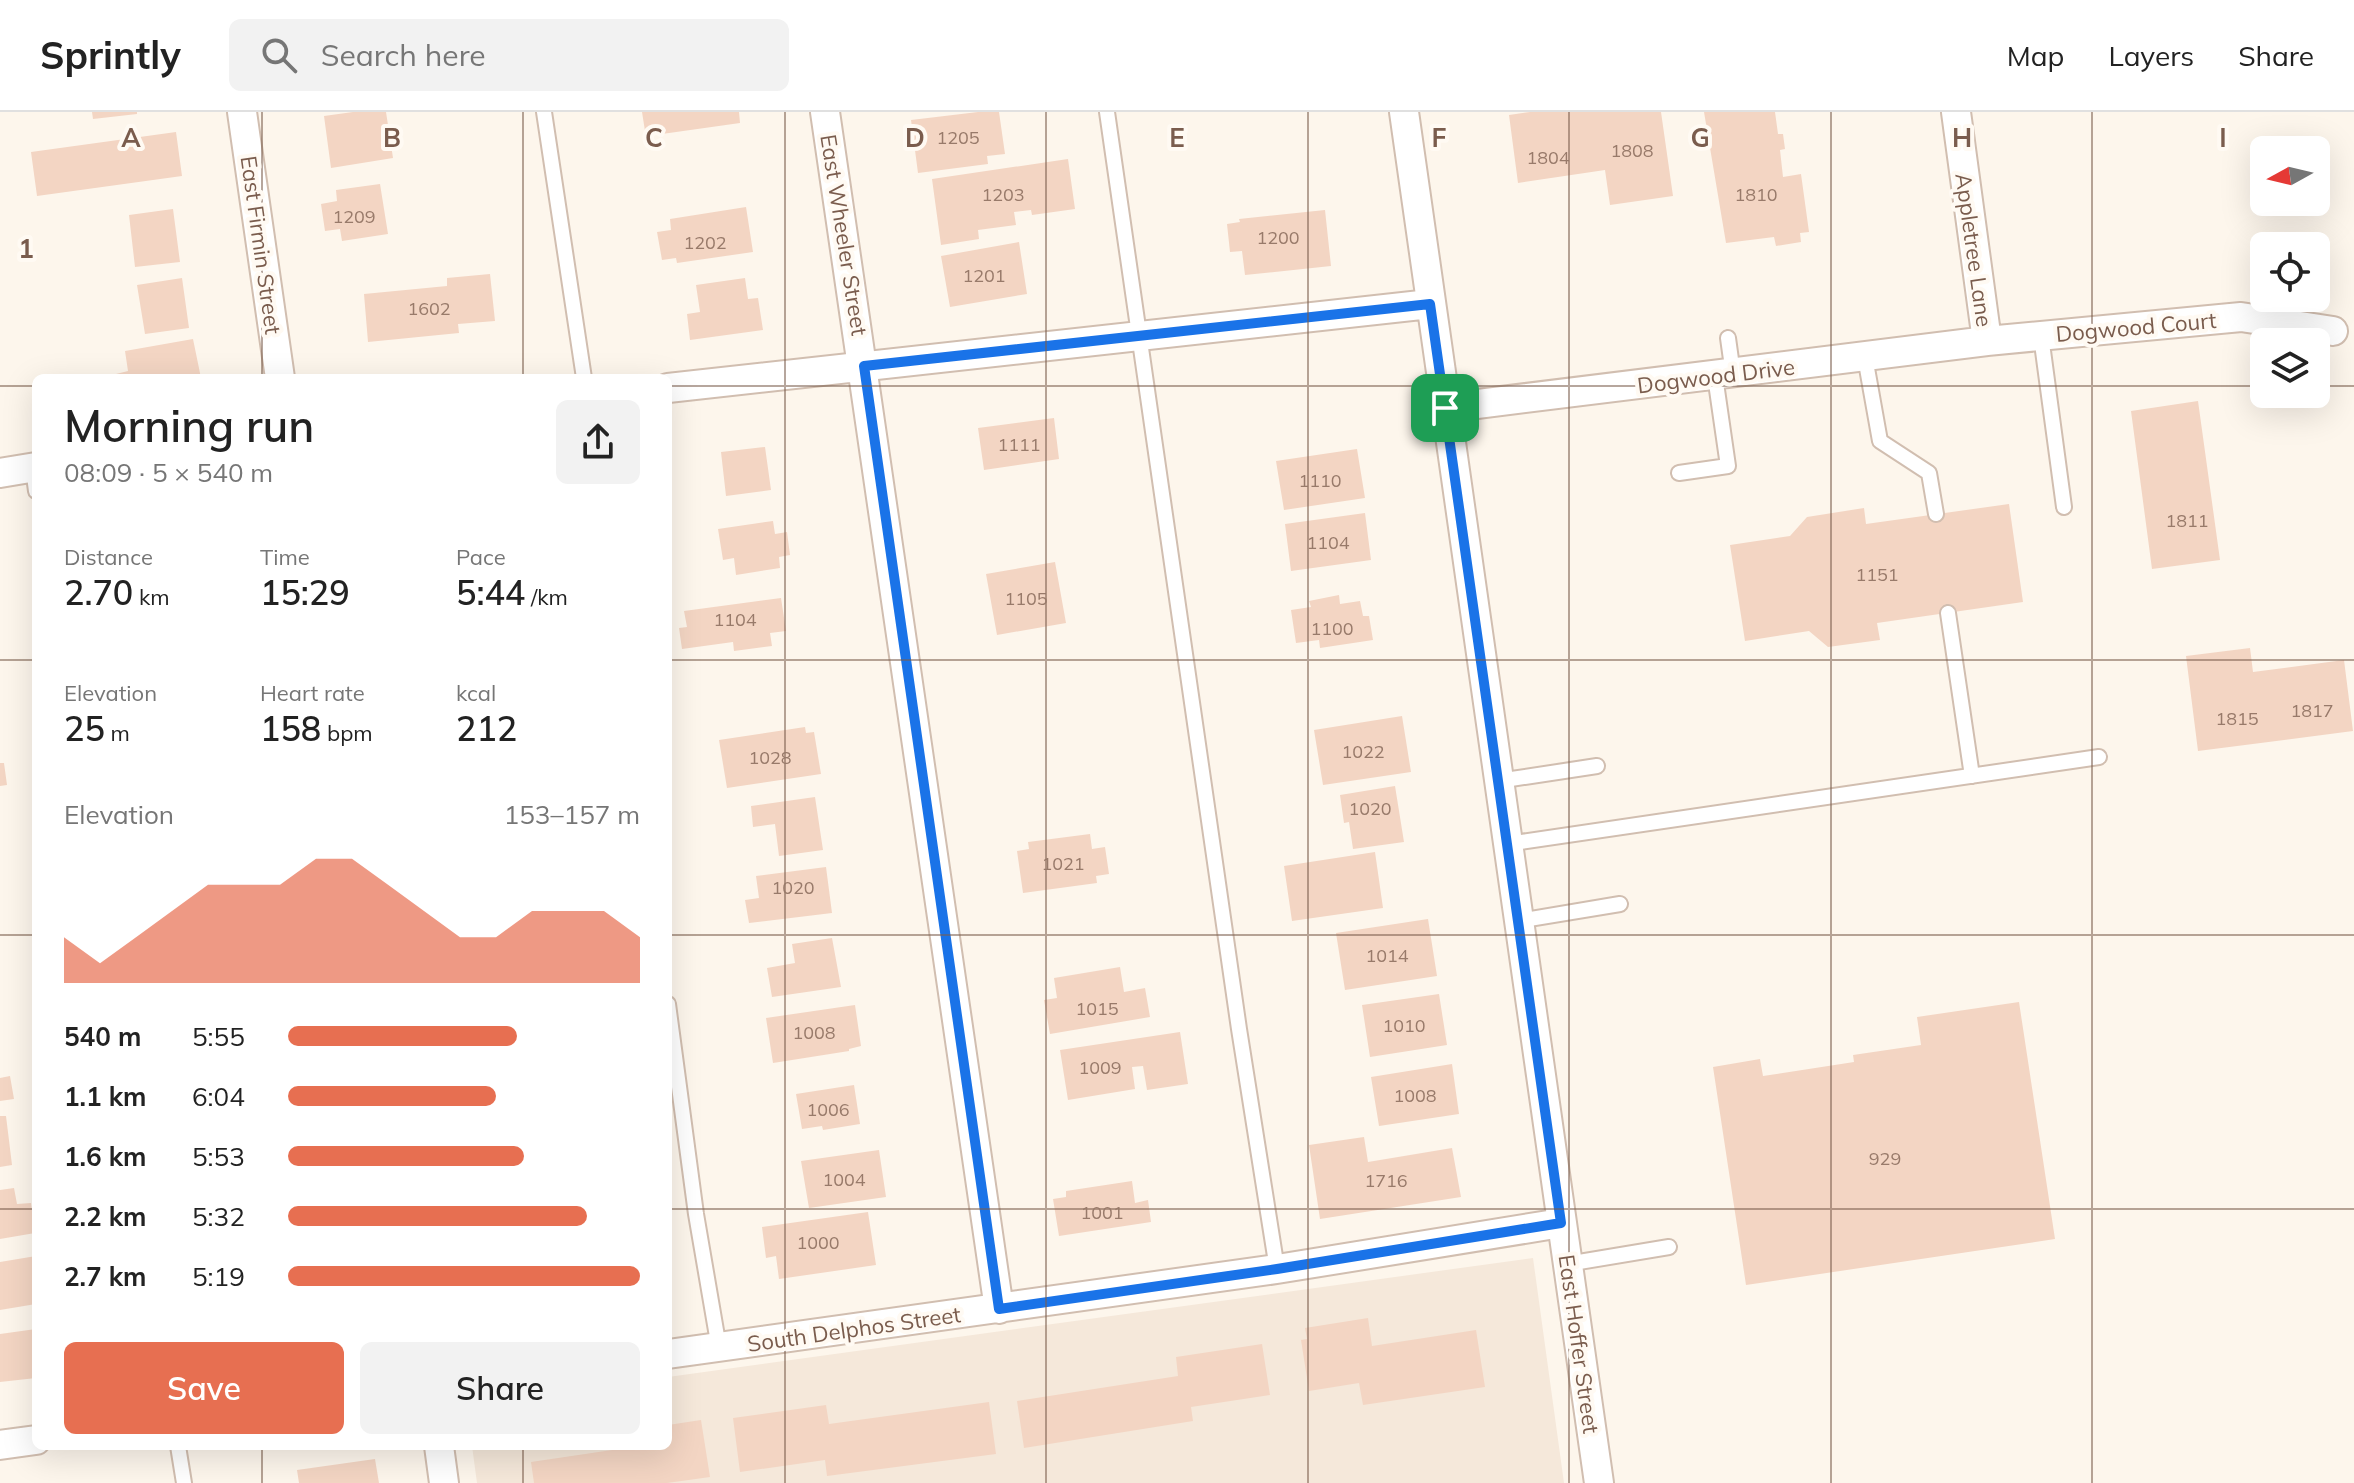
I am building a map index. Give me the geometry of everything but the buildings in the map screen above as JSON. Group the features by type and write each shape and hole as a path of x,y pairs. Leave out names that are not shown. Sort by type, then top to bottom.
{"street":[{"name":"East Firmin Street","path":"242,112 279,374"},
{"name":"East Wheeler Street","path":"825,112 999,1309"},
{"name":"East Hoffer Street","path":"1404,112 1599,1483"},
{"name":"Appletree Lane","path":"1956,112 1987,341"},
{"path":"672,388 1430,304"},
{"name":"Dogwood Court","path":"1987,341 2241,317 2333,331"},
{"name":"Dogwood Drive","path":"1445,408 1987,341"},
{"path":"0,473 32,475"},
{"name":"South Delphos Street","path":"672,1354 1277,1269 1561,1223"},
{"path":"0,1445 32,1441"},
{"path":"440,1450 444,1483"}],"lane":[{"path":"544,112 583,374"},
{"path":"1107,112 1239,1029 1277,1269"},
{"path":"2041,336 2064,507"},
{"path":"1679,473 1728,466 1724,375 1728,338"},
{"path":"1865,357 1880,441 1929,473 1936,514"},
{"path":"1948,613 1972,776"},
{"path":"1507,844 2099,757"},
{"path":"1498,781 1597,766"},
{"path":"1518,921 1620,904"},
{"path":"672,1034 696,1214 719,1348"},
{"path":"1567,1264 1669,1247"},
{"path":"179,1450 184,1483"}],"shaded area":[{"path":"1533,1258 1564,1483 477,1483 473,1450 672,1450 672,1376"}],"route":[{"path":"1430,304 1445,408 1561,1223 1277,1269 999,1309 864,366 1430,304"}]}
